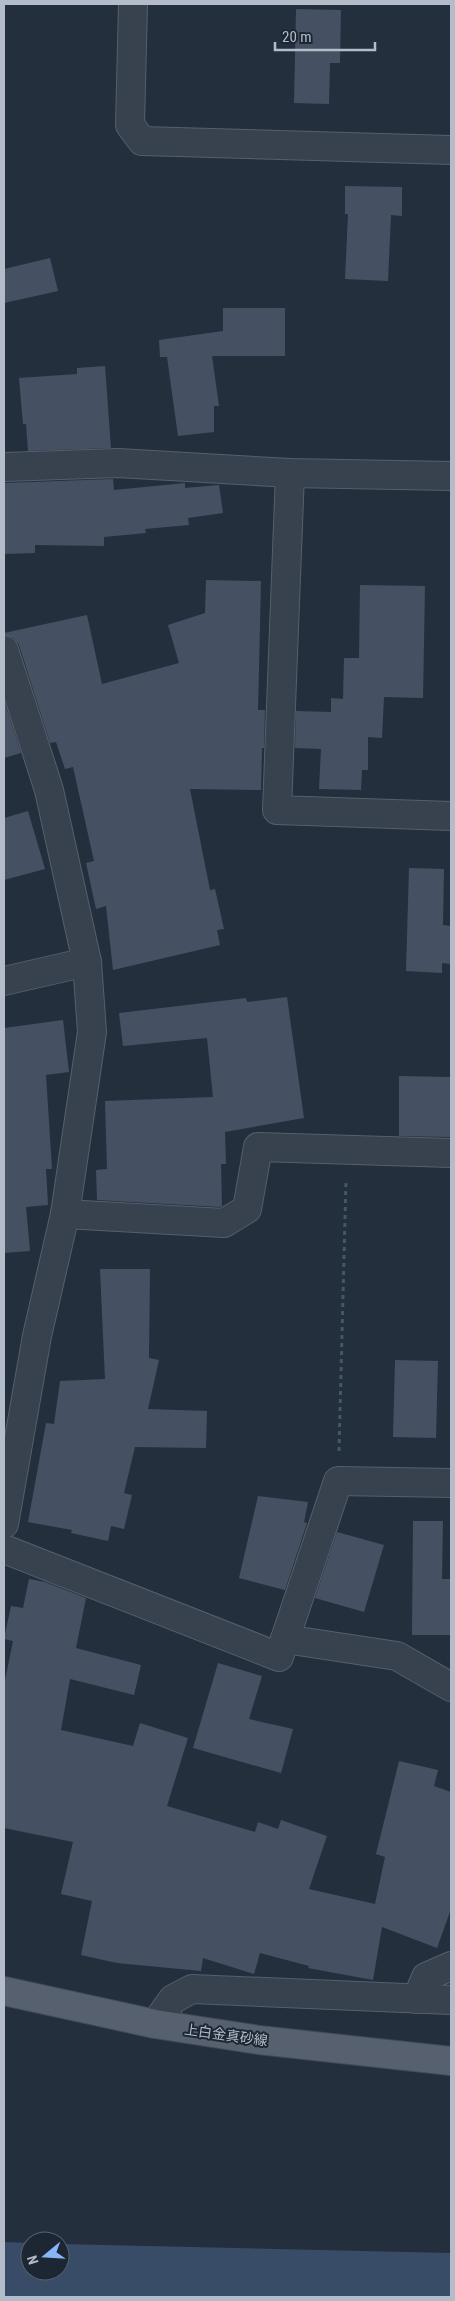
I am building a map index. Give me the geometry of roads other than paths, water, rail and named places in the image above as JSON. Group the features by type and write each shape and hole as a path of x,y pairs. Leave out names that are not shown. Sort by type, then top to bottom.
{"main road":[{"name":"上白金真砂線","path":"4,1991 155,2024 259,2040 451,2061"}],"street":[{"path":"133,4 130,125 142,141 451,150"},
{"path":"4,467 118,463 290,473 451,476"},
{"path":"290,473 276,810 451,816"},
{"path":"4,650 49,790 88,962 92,1032 65,1214 38,1336 4,1524"},
{"path":"4,981 88,962"},
{"path":"65,1214 224,1223 247,1209 258,1147 451,1153"},
{"path":"4,1548 278,1658 338,1481 451,1483"},
{"path":"285,1639 397,1656 451,1687"},
{"path":"417,1999 426,1977 451,1966"},
{"path":"155,2024 173,1998 192,1989 451,2000"}],"water":[{"path":"4,2242 20,2243 20,2281 70,2281 70,2244 451,2253 451,2297 4,2297"}]}
